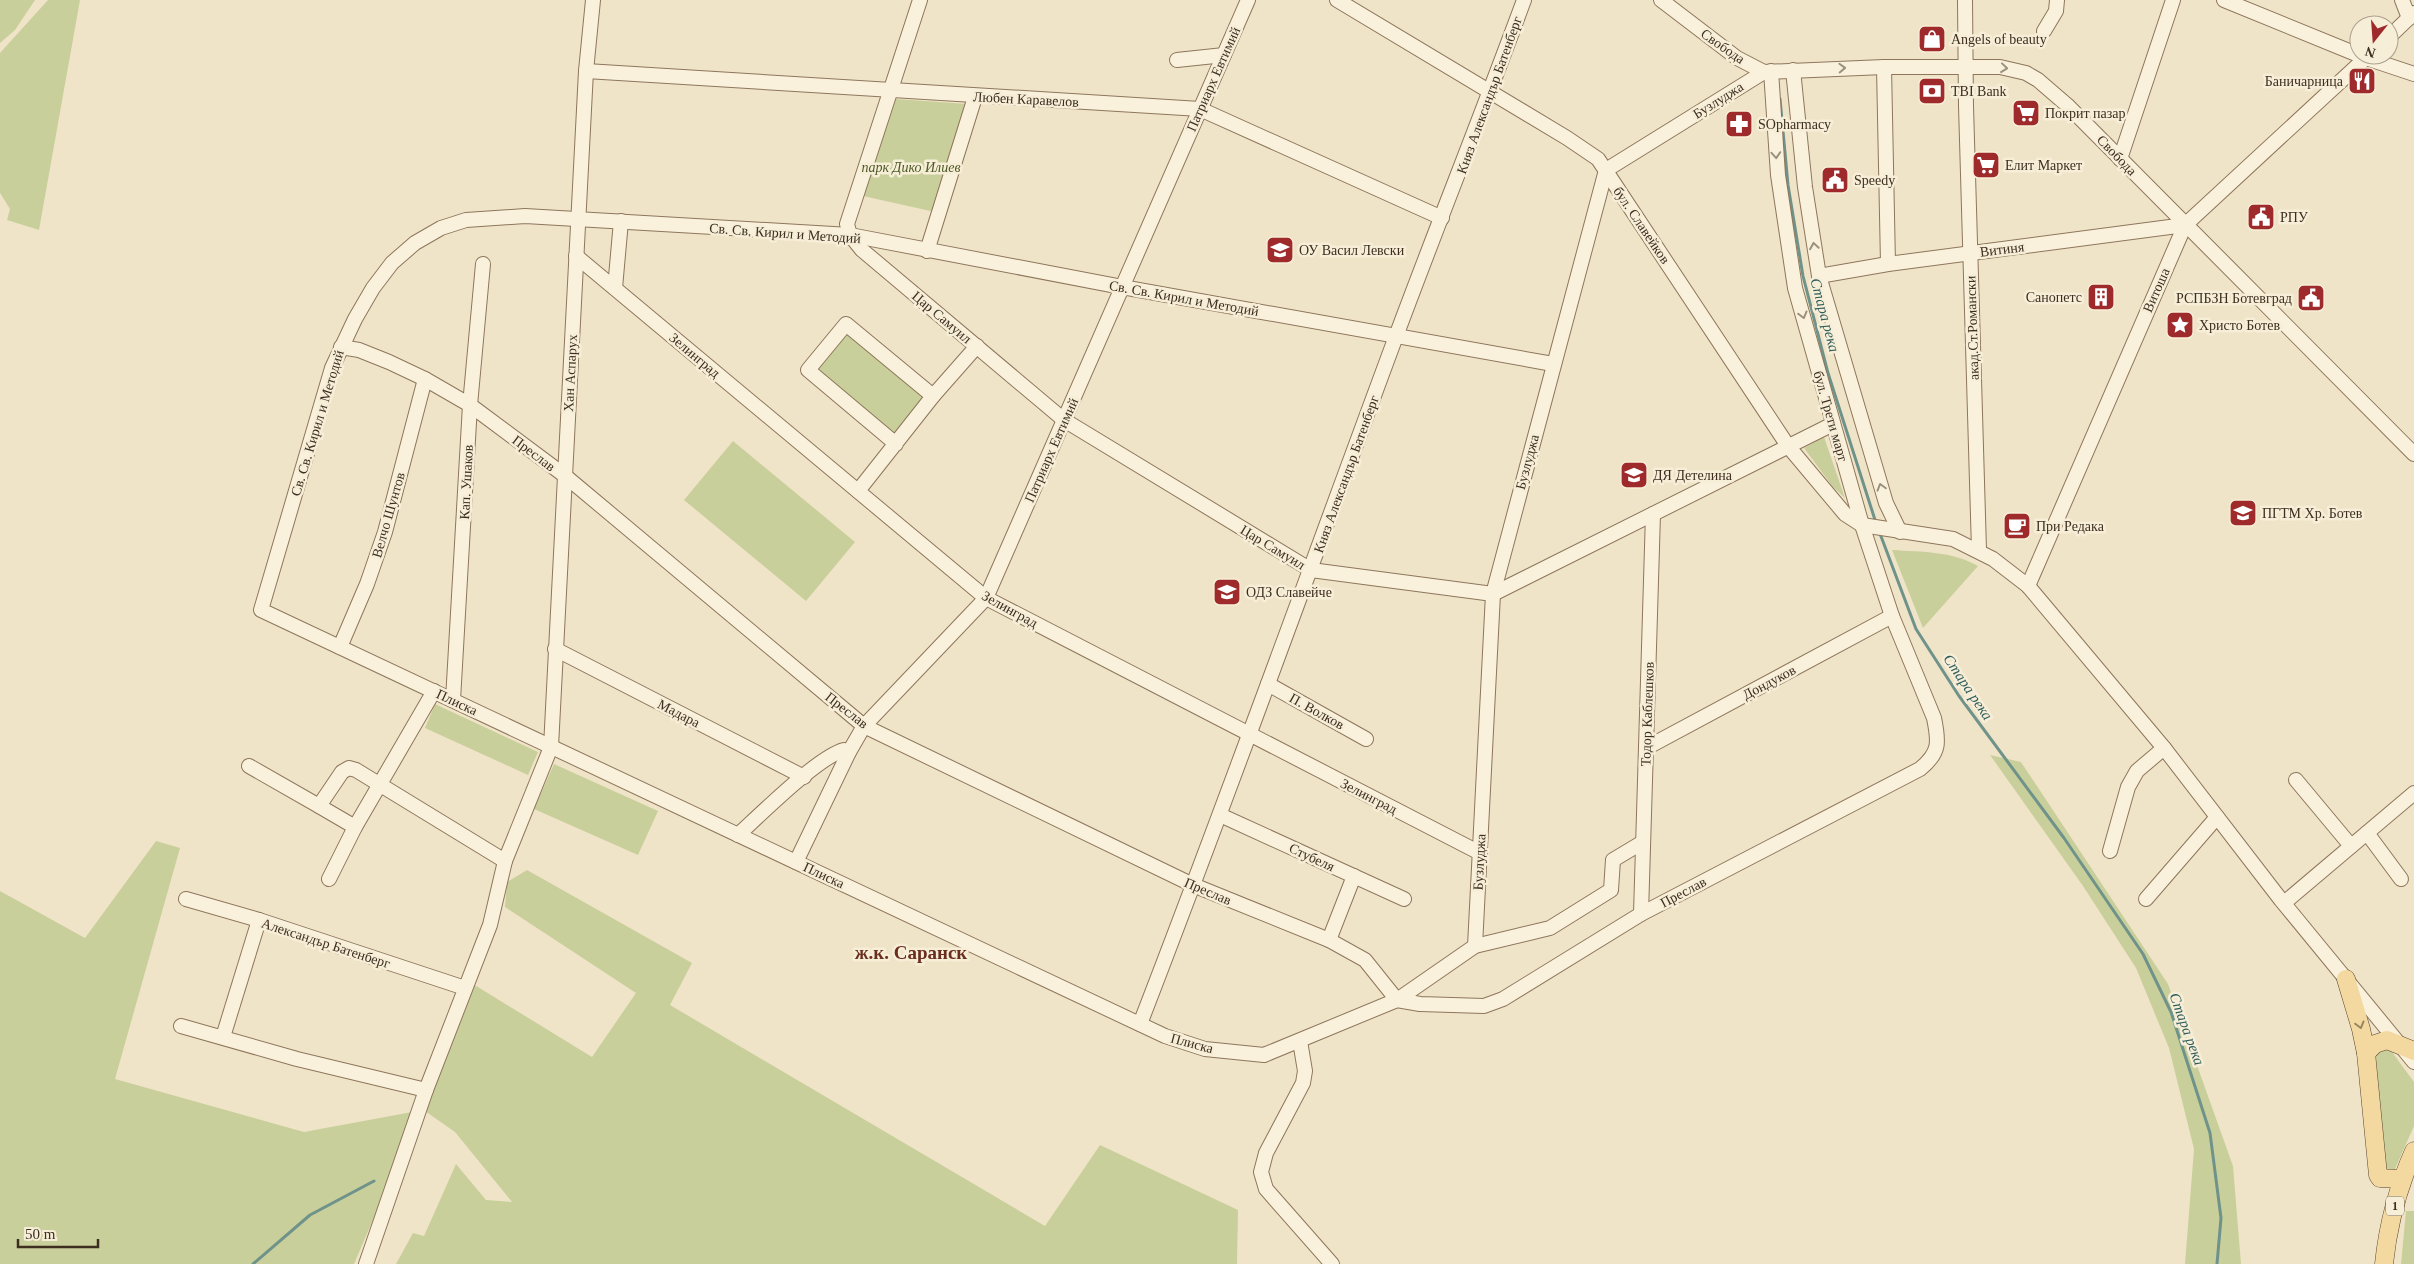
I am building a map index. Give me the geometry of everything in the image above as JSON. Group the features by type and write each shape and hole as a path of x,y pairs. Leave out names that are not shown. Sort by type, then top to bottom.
{"main road":[{"path":"2346,979 2366,1053 2378,1175 2380,1178 2401,1179"},
{"path":"2366,1053 2381,1041 2387,1040 2410,1050"},
{"name":"1","path":"2384,1264 2386,1242 2401,1179 2414,1151"}],"street":[{"name":"Хан Аспарух","path":"366,1264 426,1090 495,910 505,861 551,747 586,72 593,0"},
{"path":"850,235 847,224 920,0"},
{"name":"Патриарх Евтимий","path":"796,862 849,752 864,726 986,598 1248,0"},
{"name":"бул. Славейков","path":"1337,0 1490,91 1598,159 1788,446 1845,514 1867,525"},
{"name":"Княз Александър Батенберг","path":"1140,1024 1220,814 1396,336 1524,0"},
{"name":"Свобода","path":"1661,0 1738,58 1768,72 1884,67 1966,67 2013,69 2038,80 2067,105 2414,454"},
{"name":"акад.Ст.Романски","path":"1965,0 1966,106 1979,550"},
{"path":"2044,31 2056,11 2057,0"},
{"path":"2120,159 2173,0"},
{"path":"2224,0 2349,49"},
{"path":"2399,27 2411,16 2402,0"},
{"path":"1177,60 1224,55"},
{"name":"Витоша","path":"2028,586 2185,225 2357,65"},
{"path":"2390,65 2414,74"},
{"path":"1884,67 1888,264"},
{"name":"бул. Трети март","path":"1793,70 1805,188 1819,276 1894,531"},
{"name":"Любен Каравелов","path":"586,72 891,90 975,97 1200,109 1442,218"},
{"name":"Бузлуджа","path":"1475,946 1493,594 1606,170 1768,72"},
{"name":"бул. Трети март","path":"1768,72 1778,175 1793,276 1833,424 1867,525 1892,616 1934,718 1938,736 1936,750"},
{"path":"927,251 975,97"},
{"name":"Св. Св. Кирил и Методий","path":"261,610 332,368 341,346 373,288 392,263 416,243 441,228 466,220 493,216 578,219 850,235 1122,287 1553,364"},
{"path":"615,288 621,221"},
{"name":"Витиня","path":"1819,276 1888,264 2185,225"},
{"name":"Цар Самуил","path":"850,235 862,250 1064,420 1310,570 1493,594"},
{"name":"Зелинград","path":"576,256 986,598 1480,853"},
{"name":"Кап. Ушаков","path":"453,700 470,405 483,264"},
{"path":"896,444 808,370 846,324 933,396"},
{"name":"Преслав","path":"341,346 359,350 425,379 470,405 564,475 864,726 1193,885 1329,940 1364,960 1396,1000 1420,1004 1484,1006 1503,999 1641,914 1920,769 1931,760 1936,750"},
{"path":"858,491 933,396 977,346"},
{"name":"Велчо Шунтов","path":"340,647 367,584 385,532 425,379"},
{"path":"1493,594 1833,424"},
{"name":"Тодор Каблешков","path":"1641,914 1653,514"},
{"path":"1867,525 1894,531 1952,539 1979,550 2008,569 2028,586 2164,748 2284,903 2346,979 2410,1050 2414,1062"},
{"name":"Плиска","path":"261,610 1164,1036 1205,1049 1264,1055 1396,1000 1475,946"},
{"name":"Дондуков","path":"1646,748 1892,616"},
{"name":"Мадара","path":"555,649 804,776"},
{"name":"П. Волков","path":"1268,684 1366,739"},
{"path":"329,879 341,859 355,827 434,691"},
{"path":"2110,851 2128,787 2137,771 2164,748"},
{"path":"738,835 804,776 837,752 844,750 849,752"},
{"path":"249,766 355,827"},
{"path":"320,806 342,772 348,768 356,770 505,861"},
{"path":"2296,780 2351,846"},
{"path":"2284,903 2414,794"},
{"name":"Стубеля","path":"1220,814 1404,899"},
{"path":"2146,899 2217,817"},
{"path":"2367,833 2402,879"},
{"path":"1475,946 1550,928 1611,890 1613,860 1643,842"},
{"path":"1329,940 1354,876"},
{"name":"Александър Батенберг","path":"186,899 258,920 465,988"},
{"path":"223,1037 258,920"},
{"path":"181,1026 297,1059 426,1090"},
{"path":"1300,1041 1305,1070 1303,1083 1266,1153 1260,1172 1266,1189 1332,1264"}],"green space":[{"path":"0,0 35,0 15,30 0,43"},
{"path":"48,0 80,0 39,230 7,220 10,209 0,193 0,53"},
{"name":"парк Дико Илиев","path":"896,99 968,104 935,212 863,196"},
{"path":"848,330 927,398 895,435 816,367"},
{"path":"1824,437 1845,498 1833,487 1804,448"},
{"path":"733,441 855,542 806,601 684,500"},
{"path":"1892,550 1926,552 1958,557 1978,566 1923,628"},
{"path":"435,704 538,752 528,775 425,728"},
{"path":"1990,755 2021,762 2168,984 2233,1166 2241,1264 2185,1264 2194,1149 2169,1048 2136,968 2083,886"},
{"path":"554,764 658,811 638,855 534,809"},
{"path":"156,841 180,848 115,1079 304,1132 412,1112 389,1182 354,1264 0,1264 0,891 85,938"},
{"path":"527,870 692,963 670,1005 1045,1226 1100,1145 1238,1210 1237,1264 396,1264 413,1233 424,1236 456,1164 486,1200 512,1202 455,1132 425,1111 473,984 592,1057 636,993 505,907 507,882"},
{"path":"2376,1048 2389,1048 2414,1082 2414,1126 2395,1169 2389,1173 2384,1171 2374,1055"},
{"path":"2406,1211 2414,1211 2414,1264 2401,1264"}],"waterway":[{"name":"Стара река","path":"1780,99 1788,185 1803,276 1828,373 1876,523"},
{"name":"Стара река","path":"1879,531 1916,629 1959,696 2064,838 2143,954 2171,1012 2210,1133 2221,1218 2217,1264"},
{"path":"253,1264 310,1215 374,1181"}],"place":[{"name":"Angels of beauty","path":"1932,39"},
{"name":"Баничарница","path":"2362,81"},
{"name":"TBI Bank","path":"1932,91"},
{"name":"Покрит пазар","path":"2026,113"},
{"name":"SOpharmacy","path":"1739,124"},
{"name":"Елит Маркет","path":"1986,165"},
{"name":"Speedy","path":"1835,180"},
{"name":"РПУ","path":"2261,217"},
{"name":"ОУ Васил Левски","path":"1280,250"},
{"name":"Санопетс","path":"2101,297"},
{"name":"РСПБЗН Ботевград","path":"2311,298"},
{"name":"Христо Ботев","path":"2180,325"},
{"name":"ДЯ Детелина","path":"1634,475"},
{"name":"ПГТМ Хр. Ботев","path":"2243,513"},
{"name":"При Редака","path":"2017,526"},
{"name":"ОДЗ Славейче","path":"1227,592"}],"district":[{"name":"ж.к. Саранск","path":"911,952"}]}
